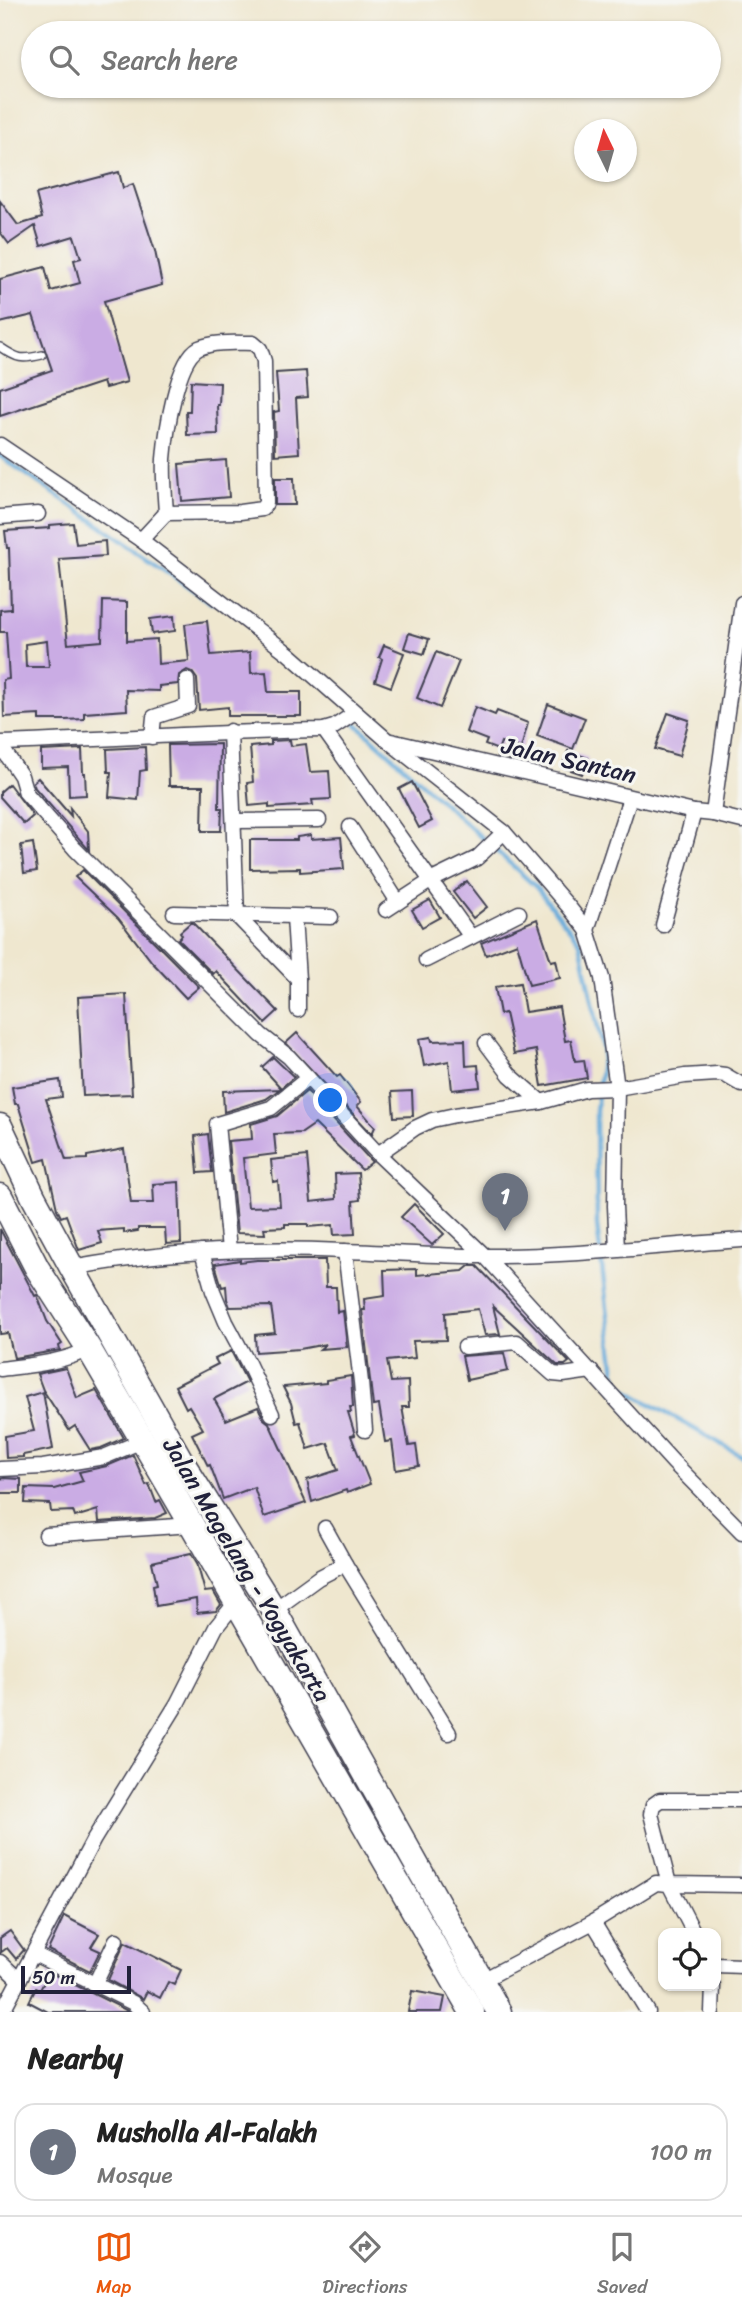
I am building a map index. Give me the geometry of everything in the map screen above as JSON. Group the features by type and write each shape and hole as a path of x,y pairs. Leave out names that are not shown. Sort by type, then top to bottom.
{"highway":[{"name":"Jalan Magelang - Yogyakarta","path":"0,1126 28,1186 72,1268 180,1459 274,1610 499,2012"},
{"name":"Jalan Magelang - Yogyakarta","path":"0,1196 37,1268 89,1349 237,1601 472,2012"}],"street":[{"path":"141,540 166,513 164,460 172,405 188,356 200,348 253,343 260,349 264,361 266,503 262,509 240,512 166,513"},
{"path":"0,446 141,540 289,654 353,715 503,832 587,930 602,978 612,1088 614,1250"},
{"path":"0,517 38,514"},
{"path":"713,814 742,603"},
{"path":"152,737 154,717 188,706 187,680"},
{"path":"0,744 329,728 353,715"},
{"path":"329,728 471,937"},
{"path":"230,731 237,916 298,979"},
{"name":"Jalan Santan","path":"387,740 694,813 713,814 742,821"},
{"path":"0,744 21,776 26,793 75,849 261,1035 289,1057 378,1154 485,1256 673,1462 742,1532"},
{"path":"587,930 630,798"},
{"path":"663,925 694,813"},
{"path":"234,821 318,820"},
{"path":"350,827 392,906 432,880 477,858 503,832"},
{"path":"174,913 331,917"},
{"path":"426,960 519,913"},
{"path":"294,917 299,1010"},
{"path":"486,1043 510,1074 541,1102"},
{"path":"378,1154 415,1128 432,1120 541,1102 587,1089 717,1074 725,1075 742,1085"},
{"path":"229,1250 217,1124 271,1108 308,1078"},
{"path":"72,1268 119,1259 229,1250 485,1256 742,1240"},
{"path":"345,1251 365,1430"},
{"path":"202,1252 213,1291 226,1322 272,1414"},
{"path":"466,1347 517,1342 553,1374 591,1371"},
{"path":"0,1369 57,1361 89,1349"},
{"path":"0,1469 43,1467 104,1457 142,1441"},
{"path":"46,1535 192,1525"},
{"path":"325,1528 449,1733"},
{"path":"274,1610 318,1577 345,1564"},
{"path":"2,2012 94,1839 177,1704 216,1627 237,1601"},
{"path":"691,1928 669,1884 651,1814 653,1805 670,1798 742,1800"},
{"path":"481,1981 593,1922 654,1884 742,1885"},
{"path":"593,1922 648,2012"},
{"path":"95,1984 116,1940"},
{"path":"34,1954 133,2003 143,2012"},
{"path":"0,1962 19,1980"},
{"path":"721,1965 742,1966"},
{"path":"712,2012 713,1991"}],"lane":[{"path":"0,347 17,358 42,355"}],"building":[{"path":"119,172 123,188 133,184 155,251 162,285 104,301 127,382 105,388 103,382 0,416 0,388 52,370 33,315 0,323 0,279 45,267 51,291 80,283 74,260 81,258 74,236 41,246 35,226 9,244 0,232 0,201 18,225 42,218 36,194"},
{"path":"306,371 308,397 296,398 299,453 275,455 274,412 279,411 276,373"},
{"path":"191,381 220,383 217,405 218,434 187,435 186,411 190,411"},
{"path":"226,460 229,497 182,501 179,464"},
{"path":"275,478 294,478 295,505 275,505"},
{"path":"73,523 76,544 105,541 106,556 59,559 68,644 102,641 103,601 127,602 127,641 157,639 158,664 189,661 185,624 207,621 211,655 250,652 251,673 266,672 268,692 301,692 301,716 228,716 228,707 199,710 197,679 187,670 179,675 178,684 159,686 159,691 126,690 127,710 84,713 84,719 39,720 39,715 4,717 3,680 9,679 6,632 0,632 0,610 11,609 9,548 5,531 50,528 50,525","holes":["47,641 49,667 26,667 25,644"]},
{"path":"174,616 175,631 152,634 150,619"},
{"path":"409,633 429,639 424,654 404,648"},
{"path":"384,645 404,653 391,687 375,681"},
{"path":"436,652 459,661 440,708 417,698"},
{"path":"548,704 585,718 573,749 537,736"},
{"path":"475,707 495,715 497,711 528,723 521,748 501,742 498,750 485,745 487,740 466,732"},
{"path":"668,713 689,720 679,756 655,749"},
{"path":"290,740 291,746 306,744 310,772 329,771 331,799 312,800 313,805 269,808 269,804 249,806 247,783 253,782 250,747 271,745 271,741"},
{"path":"220,744 221,831 202,831 203,786 169,786 168,745"},
{"path":"145,747 146,770 140,771 138,800 109,797 111,772 108,772 107,749"},
{"path":"82,749 86,795 69,796 68,767 41,768 41,751"},
{"path":"568,751 588,758 582,774 562,767"},
{"path":"38,778 71,816 70,808 88,831 89,850 35,788 33,782"},
{"path":"412,782 432,821 419,828 399,789"},
{"path":"9,784 33,816 24,824 0,797 0,792"},
{"path":"311,835 311,839 341,837 344,869 300,872 300,868 250,869 250,840 297,840 297,837"},
{"path":"33,843 37,871 24,873 21,845"},
{"path":"83,870 199,987 186,998 152,962 118,918 75,877"},
{"path":"467,881 487,907 473,918 453,892"},
{"path":"430,900 440,917 422,927 412,910"},
{"path":"537,919 551,961 556,960 560,978 529,985 517,943 486,955 481,943"},
{"path":"193,923 278,1011 265,1023 216,971 213,974 178,939 182,935 180,932"},
{"path":"520,983 525,1012 559,1007 565,1041 571,1040 575,1061 584,1060 587,1078 542,1086 536,1050 514,1054 505,1013 500,1014 495,987"},
{"path":"126,994 132,1094 83,1096 78,997"},
{"path":"297,1033 337,1077 340,1075 361,1102 357,1106 375,1127 372,1134 286,1043"},
{"path":"431,1037 432,1041 465,1040 466,1066 478,1065 480,1087 452,1090 449,1061 424,1066 419,1039"},
{"path":"273,1057 294,1077 281,1088 262,1067"},
{"path":"60,1080 62,1097 46,1099 66,1160 87,1159 87,1156 124,1149 131,1203 154,1203 153,1184 179,1182 181,1243 166,1244 165,1228 138,1228 138,1231 124,1233 124,1229 98,1231 102,1243 79,1250 66,1215 61,1217 57,1209 46,1159 36,1162 18,1104 15,1104 12,1087"},
{"path":"280,1089 266,1099 224,1112 223,1091"},
{"path":"307,1091 372,1162 362,1170 315,1124 302,1133 274,1134 276,1154 243,1158 248,1207 280,1206 278,1181 273,1182 271,1160 307,1156 311,1202 336,1199 335,1174 358,1173 360,1200 353,1201 355,1234 334,1235 333,1225 308,1227 308,1224 264,1228 265,1234 237,1233 228,1141 252,1139 251,1124 277,1116"},
{"path":"412,1091 413,1116 394,1117 392,1092"},
{"path":"208,1134 212,1172 198,1173 195,1136"},
{"path":"414,1204 444,1234 432,1245 401,1217"},
{"path":"0,1229 35,1296 37,1295 47,1321 62,1344 59,1346 60,1350 14,1358 8,1333 0,1334"},
{"path":"240,1260 325,1260 326,1287 336,1287 337,1312 343,1311 347,1347 320,1349 326,1344 256,1352 255,1335 275,1333 271,1306 230,1307 226,1286 222,1287 215,1264"},
{"path":"469,1266 477,1266 569,1362 557,1365 493,1306 500,1334 485,1335 478,1309 445,1313 446,1340 413,1341 415,1358 387,1361 391,1382 408,1381 409,1407 402,1407 409,1446 416,1445 419,1466 396,1470 392,1441 385,1442 379,1405 373,1406 362,1310 365,1310 364,1299 385,1296 384,1270 417,1269 417,1275 463,1271"},
{"path":"231,1351 247,1382 214,1399 226,1420 258,1407 269,1423 306,1503 264,1517 254,1487 223,1499 210,1465 208,1466 192,1434 203,1429 189,1406 186,1408 175,1386 218,1364 215,1359"},
{"path":"504,1353 508,1371 467,1380 462,1356"},
{"path":"66,1368 77,1398 96,1390 124,1438 90,1450 75,1426 69,1430 43,1390 37,1374"},
{"path":"351,1376 353,1407 350,1407 351,1412 348,1412 355,1435 351,1436 370,1484 312,1502 307,1480 338,1470 328,1443 308,1449 300,1422 296,1423 283,1387 326,1383 326,1380"},
{"path":"43,1392 53,1449 23,1457 6,1458 5,1436 34,1431 25,1397"},
{"path":"133,1455 146,1485 149,1484 156,1502 160,1500 167,1513 155,1518 99,1522 98,1510 75,1517 73,1511 51,1512 50,1504 25,1503 26,1488 54,1489 83,1481 79,1472 107,1466"},
{"path":"0,1479 21,1479 21,1493 0,1493"},
{"path":"191,1553 197,1563 205,1592 213,1591 221,1605 216,1611 197,1613 196,1599 156,1606 153,1585 157,1584 152,1562"},
{"path":"64,1916 99,1934 91,1947 100,1951 90,1971 48,1950"},
{"path":"10,1931 24,1950 16,1959 7,1948 0,1953 0,1938"},
{"path":"125,1942 181,1970 174,1985 168,1982 160,1998 147,1991 143,1999 108,1980"},
{"path":"49,1972 129,2012 48,2012 29,2002 36,1988 40,1990"},
{"path":"412,1991 445,1997 442,2012 408,2012"}],"waterway":[{"path":"0,456 212,603"},
{"path":"350,718 536,887 580,942 603,1051 596,1111 597,1226 615,1373 620,1385 631,1393 742,1456"}],"place":[{"name":"Musholla Al-Falakh","path":"505,1231"}]}
